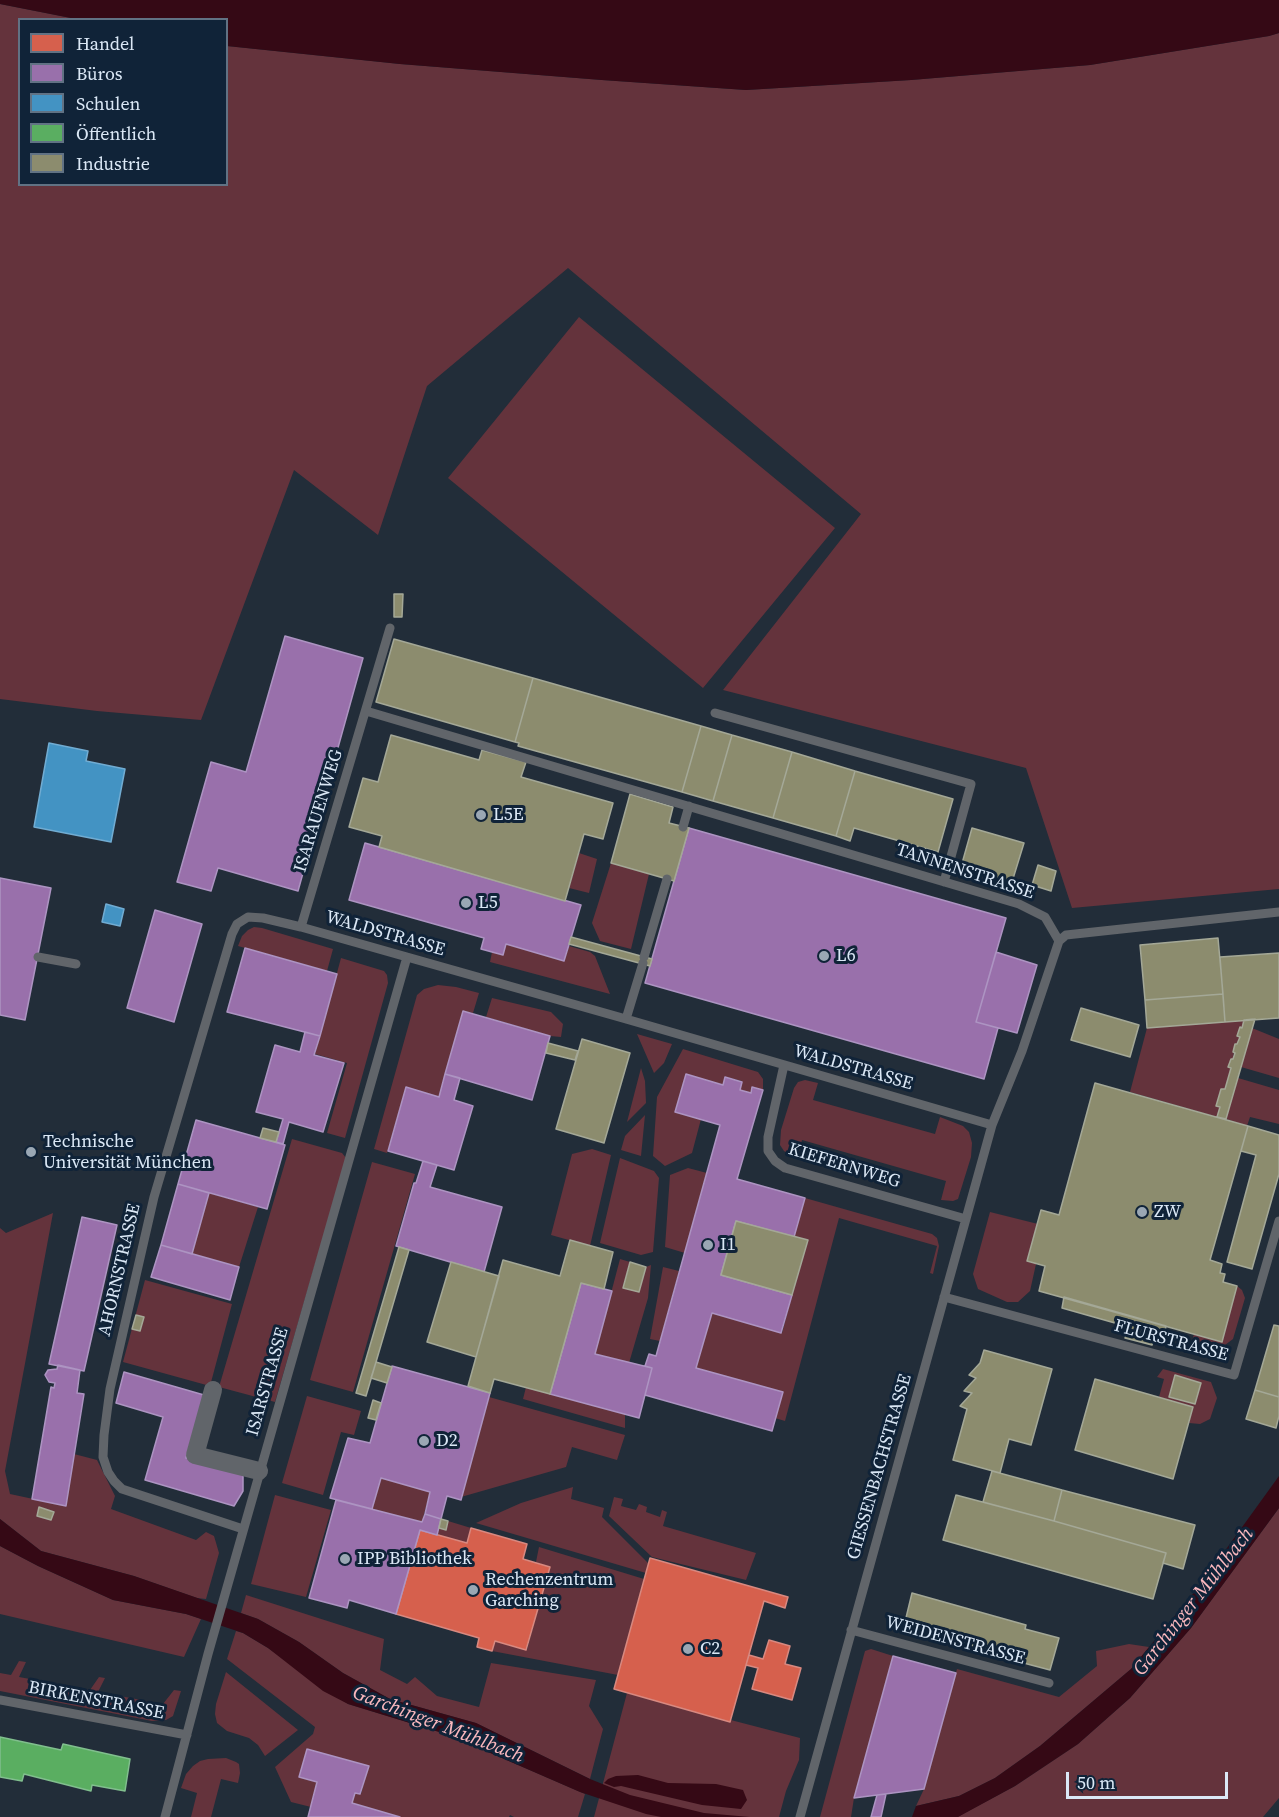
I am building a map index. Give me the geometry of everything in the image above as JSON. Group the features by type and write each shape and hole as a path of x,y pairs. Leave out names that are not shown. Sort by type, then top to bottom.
{"street":[{"path":"213,1390 195,1455 260,1471"}],"lane":[{"name":"ISARAUENWEG","path":"301,927 390,628"},
{"name":"TANNENSTRASSE","path":"366,711 1019,904 1046,917 1059,941"},
{"path":"715,713 971,784 944,882"},
{"path":"682,827 689,806"},
{"path":"626,1019 667,879"},
{"path":"992,1125 1022,1051 1059,941 1066,935 1279,912"},
{"name":"AHORNSTRASSE","path":"243,1529 122,1489 108,1472 104,1457 104,1435 112,1380 154,1197 232,934 237,924 248,917 301,927"},
{"name":"WALDSTRASSE","path":"301,927 992,1125"},
{"path":"38,957 76,964"},
{"name":"ISARSTRASSE","path":"165,1817 213,1636 406,957"},
{"name":"KIEFERNWEG","path":"784,1065 768,1137 768,1151 775,1161 785,1168 966,1220"},
{"name":"GIESSENBACHSTRASSE","path":"800,1817 992,1125"},
{"name":"FLURSTRASSE","path":"944,1297 1234,1375 1279,1224"},
{"name":"WEIDENSTRASSE","path":"851,1630 1049,1683"},
{"name":"BIRKENSTRASSE","path":"0,1700 186,1735"}],"shaded area":[{"path":"0,4 71,18 18,18 18,186 228,186 228,46 400,64 746,90 911,80 1090,65 1279,33 1279,889 1072,908 1026,768 723,690 861,514 568,268 427,386 378,535 294,470 201,720 97,711 0,699"},
{"path":"579,317 835,528 703,688 448,478"},
{"path":"579,853 597,859 589,893 569,888"},
{"path":"611,863 649,874 631,949 600,941 592,923"},
{"path":"254,927 333,949 327,971 238,946 242,936"},
{"path":"506,944 564,961 569,946 590,952 595,956 610,994 490,962 492,952"},
{"path":"341,958 384,971 388,983 345,1138 327,1133 347,1063 315,1054"},
{"path":"438,985 479,993 473,1013 463,1011 439,1097 406,1087 387,1153 374,1149 417,995 424,989"},
{"path":"492,998 551,1012 563,1024 561,1037 550,1036 486,1017"},
{"path":"1244,1020 1237,1036 1240,1037 1235,1044 1233,1059 1228,1067 1231,1068 1225,1089 1221,1089 1216,1105 1220,1107 1217,1117 1130,1092 1147,1028"},
{"path":"1252,1028 1279,1039 1279,1078 1241,1067"},
{"path":"637,1034 672,1044 664,1063 654,1073"},
{"path":"683,1049 758,1072 763,1079 763,1090 753,1087 751,1093 740,1090 742,1081 725,1077 723,1085 686,1075 675,1112 701,1119 692,1153 665,1166 653,1156 657,1097"},
{"path":"641,1068 645,1081 646,1103 627,1122"},
{"path":"1238,1078 1279,1090 1279,1124 1250,1117 1247,1126 1226,1119"},
{"path":"805,1080 818,1083 813,1100 935,1134 940,1117 963,1126 969,1132 972,1143 971,1157 958,1199 941,1200 946,1181 802,1140 797,1159 784,1151 780,1145 781,1130 794,1088 798,1082"},
{"path":"645,1115 641,1156 621,1150 625,1136"},
{"path":"292,1139 342,1153 346,1158 275,1402 219,1387"},
{"path":"592,1149 611,1155 590,1246 551,1235 572,1154"},
{"path":"620,1158 654,1171 659,1178 653,1252 641,1255 600,1243"},
{"path":"372,1162 415,1174 353,1392 310,1380"},
{"path":"688,1168 707,1173 685,1253 665,1247 670,1175"},
{"path":"209,1193 258,1207 239,1267 192,1254"},
{"path":"805,1198 932,1234 937,1238 939,1246 933,1274 930,1273 937,1246 839,1218 785,1421 775,1418 696,1368 712,1313 782,1333 792,1295 794,1237"},
{"path":"990,1212 1038,1224 1027,1261 1036,1264 1030,1291 1018,1302 1007,1302 978,1289 973,1274"},
{"path":"53,1213 5,1471 10,1494 66,1506 74,1454 97,1460 115,1496 111,1509 196,1540 206,1532 214,1536 219,1553 206,1599 134,1576 41,1551 0,1519 0,1228 6,1233"},
{"path":"620,1259 630,1262 623,1287 639,1292 646,1267 651,1265 648,1298 629,1363 595,1354"},
{"path":"663,1267 679,1271 660,1341 650,1339"},
{"path":"145,1280 232,1304 210,1386 123,1362"},
{"path":"1237,1286 1242,1290 1245,1298 1233,1339 1225,1345 1210,1346 1192,1341 1194,1334 1222,1341"},
{"path":"1163,1369 1211,1382 1217,1398 1210,1419 1200,1424 1189,1423 1193,1407 1159,1397 1164,1379 1157,1377"},
{"path":"526,1387 625,1414 625,1428 523,1399"},
{"path":"307,1396 361,1411 354,1435 341,1432 323,1495 282,1483"},
{"path":"489,1397 625,1435 617,1460 572,1447 566,1467 461,1497"},
{"path":"381,1478 430,1492 422,1522 372,1509"},
{"path":"573,1487 571,1499 604,1508 602,1517 649,1564 646,1573 476,1523 521,1503"},
{"path":"275,1495 331,1510 306,1597 251,1584"},
{"path":"614,1497 623,1499 621,1506 636,1510 639,1504 647,1507 646,1512 660,1517 662,1510 667,1512 663,1526 756,1553 746,1580 652,1557 609,1516"},
{"path":"1279,1508 1279,1798 1263,1817 957,1817 1015,1786 1078,1744 1130,1698 1191,1628"},
{"path":"448,1521 471,1528 467,1543 437,1535 439,1528 446,1530"},
{"path":"0,1546 113,1600 201,1619 184,1657 0,1614"},
{"path":"539,1547 644,1579 618,1675 492,1651 495,1641 527,1650 549,1567 536,1562"},
{"path":"246,1595 384,1639 380,1670 407,1684 415,1677 437,1696 479,1707 491,1663 596,1680 589,1706 603,1729 590,1779 476,1723 390,1699 343,1673 299,1642 258,1619 241,1613"},
{"path":"236,1631 268,1648 348,1704 449,1735 585,1794 578,1817 514,1817 510,1815 509,1817 400,1817 352,1803 355,1793 361,1794 368,1766 307,1749 299,1777 317,1782 311,1807 291,1802 275,1767 313,1734 315,1727 227,1659"},
{"path":"1129,1644 1149,1647 1131,1669 1040,1746 995,1778 959,1796 916,1806 924,1789 957,1669 1059,1697 1097,1666 1096,1651"},
{"path":"871,1649 893,1656 854,1798 851,1817 820,1817 865,1651"},
{"path":"19,1661 26,1662 19,1677 90,1690 99,1677 105,1678 98,1692 163,1704 174,1690 181,1691 173,1716 166,1720 152,1721 0,1691 0,1673 11,1675"},
{"path":"226,1672 298,1730 265,1756 258,1745 249,1738 227,1731 217,1723 216,1704"},
{"path":"627,1693 800,1738 799,1760 786,1791 779,1817 594,1817"},
{"path":"226,1758 239,1764 238,1783 221,1779 211,1817 191,1817 197,1793 181,1788 186,1774 200,1761"}],"water":[{"path":"0,0 1279,0 1279,33 1090,65 911,80 746,90 400,64 228,46 228,18 71,18 0,4"},
{"name":"Garchinger Mühlbach","path":"1279,1476 1279,1508 1191,1628 1130,1698 1078,1744 1015,1786 958,1817 912,1817 916,1806 959,1796 995,1778 1040,1746 1131,1669 1201,1584"},
{"name":"Garchinger Mühlbach","path":"0,1519 41,1551 134,1576 258,1619 299,1642 343,1673 390,1699 476,1723 590,1779 630,1795 704,1813 750,1817 661,1817 646,1814 580,1792 449,1735 348,1704 323,1691 268,1648 243,1633 186,1614 113,1600 0,1546"},
{"path":"638,1775 668,1783 716,1784 743,1790 747,1800 741,1809 702,1805 604,1783 616,1776"}],"building: Handel":[{"name":"Rechenzentrum Garching","path":"471,1528 527,1544 523,1559 550,1567 526,1650 495,1641 492,1651 477,1647 479,1638 396,1614 420,1530 467,1543"},
{"name":"C2","path":"650,1558 788,1597 785,1608 764,1601 730,1722 614,1689"},
{"path":"769,1640 790,1646 785,1664 801,1668 792,1700 752,1689 758,1668 746,1665 749,1655 763,1659"}],"building: Büros":[{"path":"285,636 363,658 298,891 218,868 211,891 177,882 211,762 246,772"},
{"name":"L6","path":"689,828 1006,918 976,1022 998,1028 984,1079 645,983"},
{"name":"L5","path":"365,843 581,905 564,961 506,944 503,955 481,949 484,938 349,900"},
{"path":"0,878 51,888 25,1020 0,1015"},
{"path":"155,910 202,924 174,1022 127,1008"},
{"path":"245,948 337,974 320,1036 227,1012"},
{"path":"996,952 1037,965 1017,1033 976,1022"},
{"path":"463,1011 550,1036 532,1100 445,1074"},
{"path":"305,1032 320,1036 314,1055 344,1063 323,1132 289,1122 283,1144 276,1142 283,1119 256,1112 275,1045 300,1052"},
{"path":"445,1074 460,1078 454,1100 473,1106 454,1170 388,1151 406,1087 439,1097"},
{"name":"I1","path":"686,1074 723,1085 725,1077 742,1082 740,1090 751,1093 752,1087 763,1090 737,1179 805,1198 794,1237 736,1221 721,1275 792,1295 781,1333 712,1313 696,1368 783,1392 772,1431 645,1395 652,1368 645,1366 649,1354 656,1356 720,1125 675,1112"},
{"path":"196,1120 285,1145 267,1209 178,1184"},
{"path":"423,1161 437,1165 430,1187 502,1207 484,1272 396,1246 414,1183 416,1183"},
{"path":"178,1184 209,1193 192,1254 161,1245"},
{"path":"82,1217 117,1225 84,1371 49,1364"},
{"path":"161,1245 239,1267 230,1300 151,1277"},
{"path":"581,1283 612,1291 595,1354 652,1368 639,1418 550,1394"},
{"path":"58,1365 80,1370 77,1393 84,1394 66,1506 32,1499 51,1387 54,1388 55,1383 49,1382 45,1375 48,1370 57,1369"},
{"name":"D2","path":"392,1366 490,1393 461,1500 447,1496 441,1519 425,1514 430,1492 381,1478 372,1509 330,1498 348,1438 370,1443"},
{"path":"124,1372 204,1395 186,1458 243,1474 243,1491 234,1506 145,1480 163,1417 116,1403"},
{"path":"336,1500 422,1522 425,1514 441,1519 437,1535 420,1530 396,1614 349,1600 347,1608 309,1598"},
{"path":"893,1656 956,1673 924,1789 854,1798"},
{"path":"307,1749 369,1766 360,1794 355,1793 352,1803 400,1817 308,1817 317,1782 299,1777"},
{"path":"886,1794 881,1817 871,1817 877,1795"}],"building: Schulen":[{"path":"49,743 88,751 86,761 125,769 111,842 34,827"},
{"path":"106,904 124,909 120,926 102,922"}],"building: Öffentlich":[{"path":"0,1737 61,1750 63,1744 130,1759 125,1791 92,1785 91,1791 24,1774 22,1781 0,1777"}],"building: Industrie":[{"path":"394,594 403,594 402,617 394,617"},
{"path":"394,639 533,678 515,742 376,702"},
{"path":"533,678 701,726 682,792 518,746 519,743 515,742"},
{"path":"701,726 732,735 713,801 682,792"},
{"name":"L5E","path":"391,735 479,760 482,750 526,762 521,777 613,803 603,839 584,834 565,901 379,847 382,836 349,827 363,778 378,782"},
{"path":"732,735 792,752 773,818 713,801"},
{"path":"792,752 855,771 836,836 773,818"},
{"path":"855,771 953,799 938,852 854,828 850,841 836,836"},
{"path":"630,794 673,807 669,823 689,828 674,881 611,863"},
{"path":"972,828 1024,843 1012,882 961,867"},
{"path":"1038,865 1056,871 1051,891 1032,885"},
{"path":"571,937 652,959 650,966 569,944"},
{"path":"1218,938 1223,994 1145,1000 1140,945"},
{"path":"1279,953 1279,1018 1225,1022 1220,957"},
{"path":"1223,994 1225,1022 1147,1028 1145,1000"},
{"path":"1081,1008 1139,1025 1130,1057 1071,1040"},
{"path":"1255,1019 1226,1119 1217,1117 1220,1107 1216,1106 1221,1089 1225,1089 1231,1068 1228,1067 1235,1053 1233,1052 1235,1044 1240,1037 1237,1036 1240,1027 1242,1028 1244,1020"},
{"path":"582,1039 630,1053 604,1143 556,1129"},
{"path":"548,1043 578,1051 575,1060 546,1053"},
{"name":"ZW","path":"1095,1083 1248,1126 1210,1260 1222,1264 1220,1273 1225,1274 1223,1282 1237,1286 1222,1342 1039,1291 1045,1266 1027,1261 1041,1210 1059,1215"},
{"path":"1248,1126 1279,1135 1279,1174 1252,1269 1227,1262 1256,1155 1241,1151"},
{"path":"263,1128 279,1132 276,1142 260,1138"},
{"path":"736,1221 808,1240 792,1295 721,1275"},
{"path":"570,1240 613,1252 604,1289 581,1283 550,1394 494,1379 490,1393 468,1386 503,1260 560,1276"},
{"path":"399,1247 409,1250 366,1396 356,1393"},
{"path":"451,1262 499,1276 476,1357 427,1342"},
{"path":"630,1262 646,1267 639,1292 623,1288"},
{"path":"1064,1297 1166,1326 1164,1335 1155,1333 1152,1345 1125,1338 1129,1327 1062,1308"},
{"path":"136,1315 144,1317 140,1331 132,1329"},
{"path":"1274,1325 1279,1326 1279,1397 1255,1390"},
{"path":"984,1350 1052,1369 1031,1445 1009,1439 1000,1473 953,1460 967,1409 960,1406 972,1393 964,1391 976,1378 969,1375 980,1363"},
{"path":"376,1362 392,1367 387,1383 371,1378"},
{"path":"1175,1375 1201,1383 1195,1404 1169,1397"},
{"path":"1095,1379 1193,1407 1173,1479 1075,1450"},
{"path":"1255,1390 1279,1397 1279,1416 1276,1428 1246,1419"},
{"path":"373,1400 381,1403 376,1420 368,1418"},
{"path":"992,1471 1062,1490 1054,1521 983,1502"},
{"path":"1062,1490 1195,1525 1183,1569 1163,1563 1166,1553 1054,1521"},
{"path":"956,1495 1166,1553 1153,1599 943,1540"},
{"path":"39,1507 54,1512 51,1520 37,1516"},
{"path":"441,1519 448,1521 446,1530 439,1528"},
{"path":"912,1593 1026,1625 1025,1629 1059,1638 1050,1670 1016,1661 1017,1658 904,1626"}],"place":[{"name":"L5E","path":"481,815"},
{"name":"L5","path":"466,903"},
{"name":"L6","path":"824,956"},
{"name":"Technische Universität München","path":"31,1152"},
{"name":"ZW","path":"1142,1212"},
{"name":"I1","path":"708,1245"},
{"name":"D2","path":"424,1441"},
{"name":"IPP Bibliothek","path":"345,1559"},
{"name":"Rechenzentrum Garching","path":"473,1590"},
{"name":"C2","path":"688,1649"}]}
